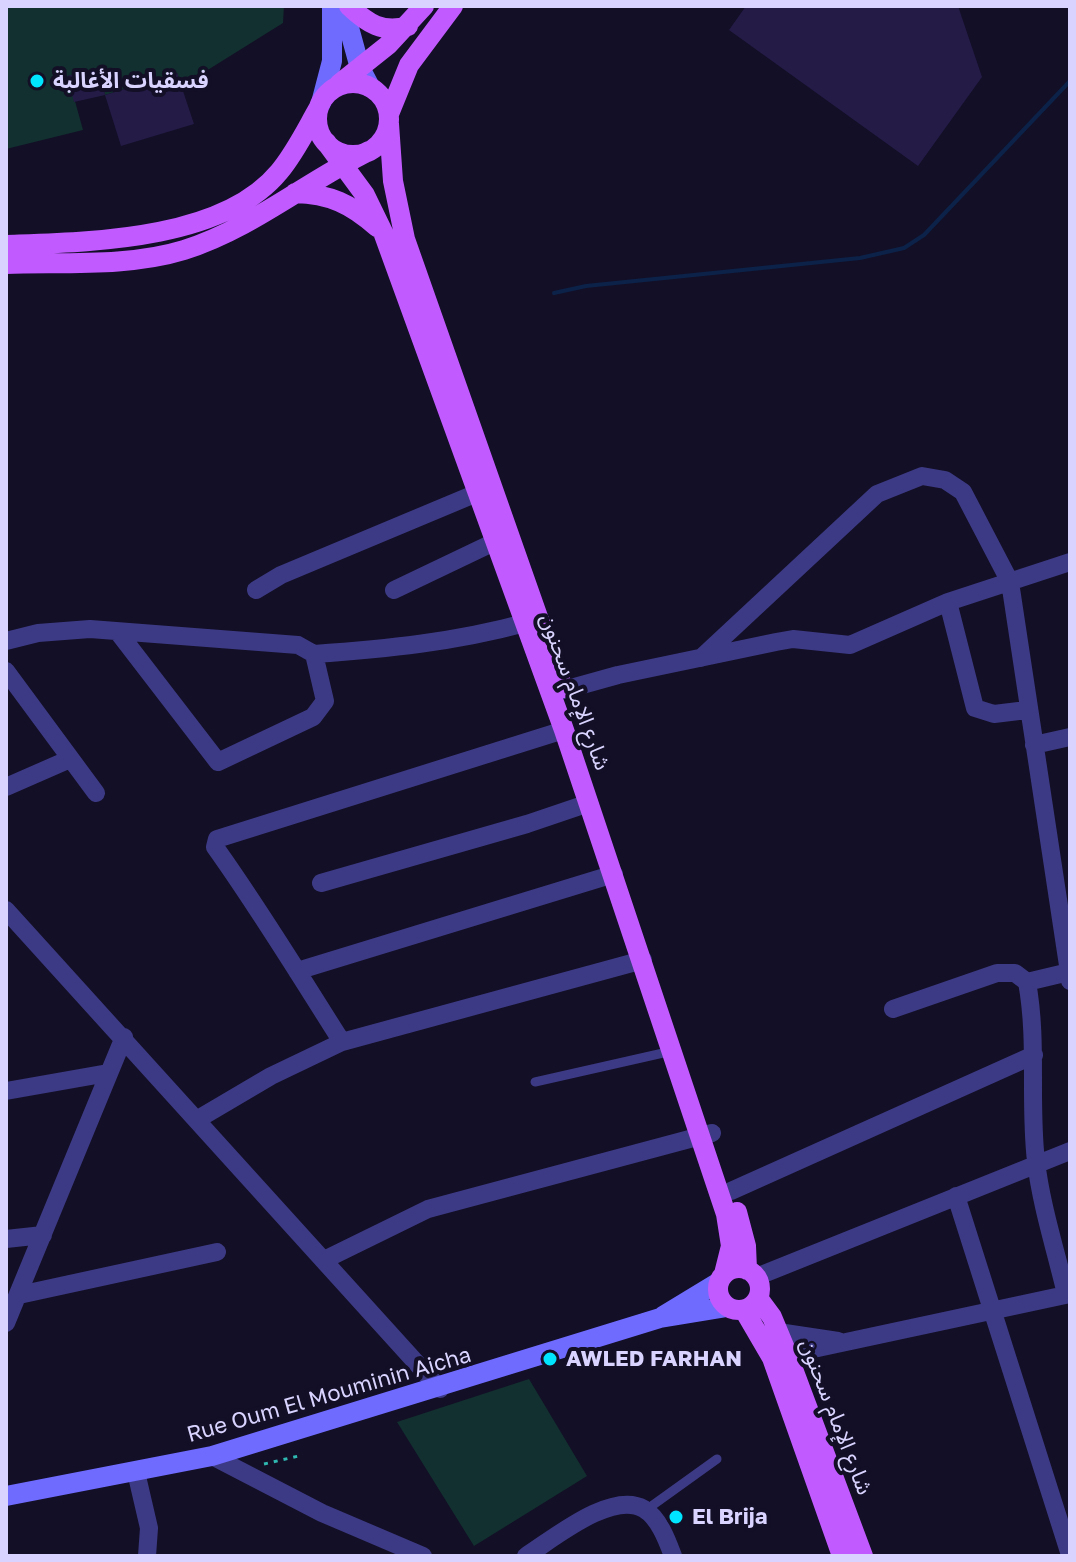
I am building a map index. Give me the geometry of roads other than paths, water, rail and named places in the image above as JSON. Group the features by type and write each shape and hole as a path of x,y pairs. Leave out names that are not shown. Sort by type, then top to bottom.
{"main road":[{"path":"346,6 375,26 395,29 408,26"},
{"path":"6,245 141,237 206,217 255,193 278,174 320,106 337,87 408,26 424,6"},
{"path":"6,264 144,258 184,250 236,229 378,145 409,65 453,6"},
{"path":"337,87 359,83 370,87 386,103 389,119"},
{"path":"320,106 317,121 326,142 346,154 369,151"},
{"name":"شارع الإمام سحنون","path":"389,119 392,172 405,239 485,490 564,690 665,985 729,1229 731,1246 721,1278"},
{"name":"شارع الإمام سحنون","path":"326,142 365,195 383,232 485,490"},
{"path":"295,193 321,194 340,200 383,232"},
{"name":"شارع الإمام سحنون","path":"502,538 525,623 614,874 672,1051 731,1191 751,1274 743,1305"},
{"path":"743,1305 718,1291 721,1278 739,1269 751,1274"},
{"name":"شارع الإمام سحنون","path":"743,1305 778,1332 780,1356 842,1556"},
{"name":"شارع الإمام سحنون","path":"743,1305 780,1356 863,1556"}],"street":[{"path":"320,106 332,61 332,6"},
{"path":"346,6 360,68 370,87"},
{"path":"701,658 877,494 922,476 945,480 963,492 1010,582 1069,977 1027,982"},
{"path":"256,590 294,569 485,490"},
{"path":"394,590 502,538"},
{"path":"564,690 793,639 850,645 948,602 1070,562"},
{"path":"948,602 975,708 994,714 1027,710"},
{"path":"6,641 63,630 118,632 298,645 314,654 399,649 477,636 525,623"},
{"path":"118,632 218,762 317,713 325,694 314,654"},
{"path":"6,671 96,793"},
{"path":"342,1042 263,922 248,890 215,847 218,837 564,730"},
{"path":"1034,745 1070,737"},
{"path":"6,787 70,759"},
{"path":"321,883 589,803"},
{"path":"297,971 614,874"},
{"path":"6,910 440,1389"},
{"path":"198,1119 271,1076 342,1042 643,960"},
{"path":"780,1356 1068,1294 1036,1163 1032,1089 1035,1031 1027,982 1020,975 1007,971 893,1009"},
{"path":"6,1323 124,1037"},
{"path":"731,1191 1034,1055"},
{"path":"6,1091 108,1073"},
{"path":"324,1260 428,1209 706,1135"},
{"path":"751,1274 1070,1151"},
{"path":"956,1196 1070,1555"},
{"path":"6,1239 43,1235"},
{"path":"19,1295 217,1252"},
{"name":"Rue Oum El Mouminin Aicha","path":"660,1318 721,1278"},
{"name":"Rue Oum El Mouminin Aicha","path":"6,1496 212,1456 440,1389 660,1318 743,1305"},
{"path":"778,1332 841,1341"},
{"path":"212,1456 322,1513 423,1556"},
{"path":"136,1472 149,1528 147,1556"},
{"path":"526,1556 609,1506 636,1505 655,1519 673,1556"}],"lane":[{"path":"535,1082 672,1051"},
{"path":"646,1510 717,1459"}],"waterway":[{"path":"554,293 586,286 860,258 904,248 924,235 1070,81"}],"place":[{"name":"فسقيات الأغالبة","path":"37,81"},
{"name":"AWLED FARHAN","path":"550,1359"},
{"name":"El Brija","path":"676,1517"}]}
